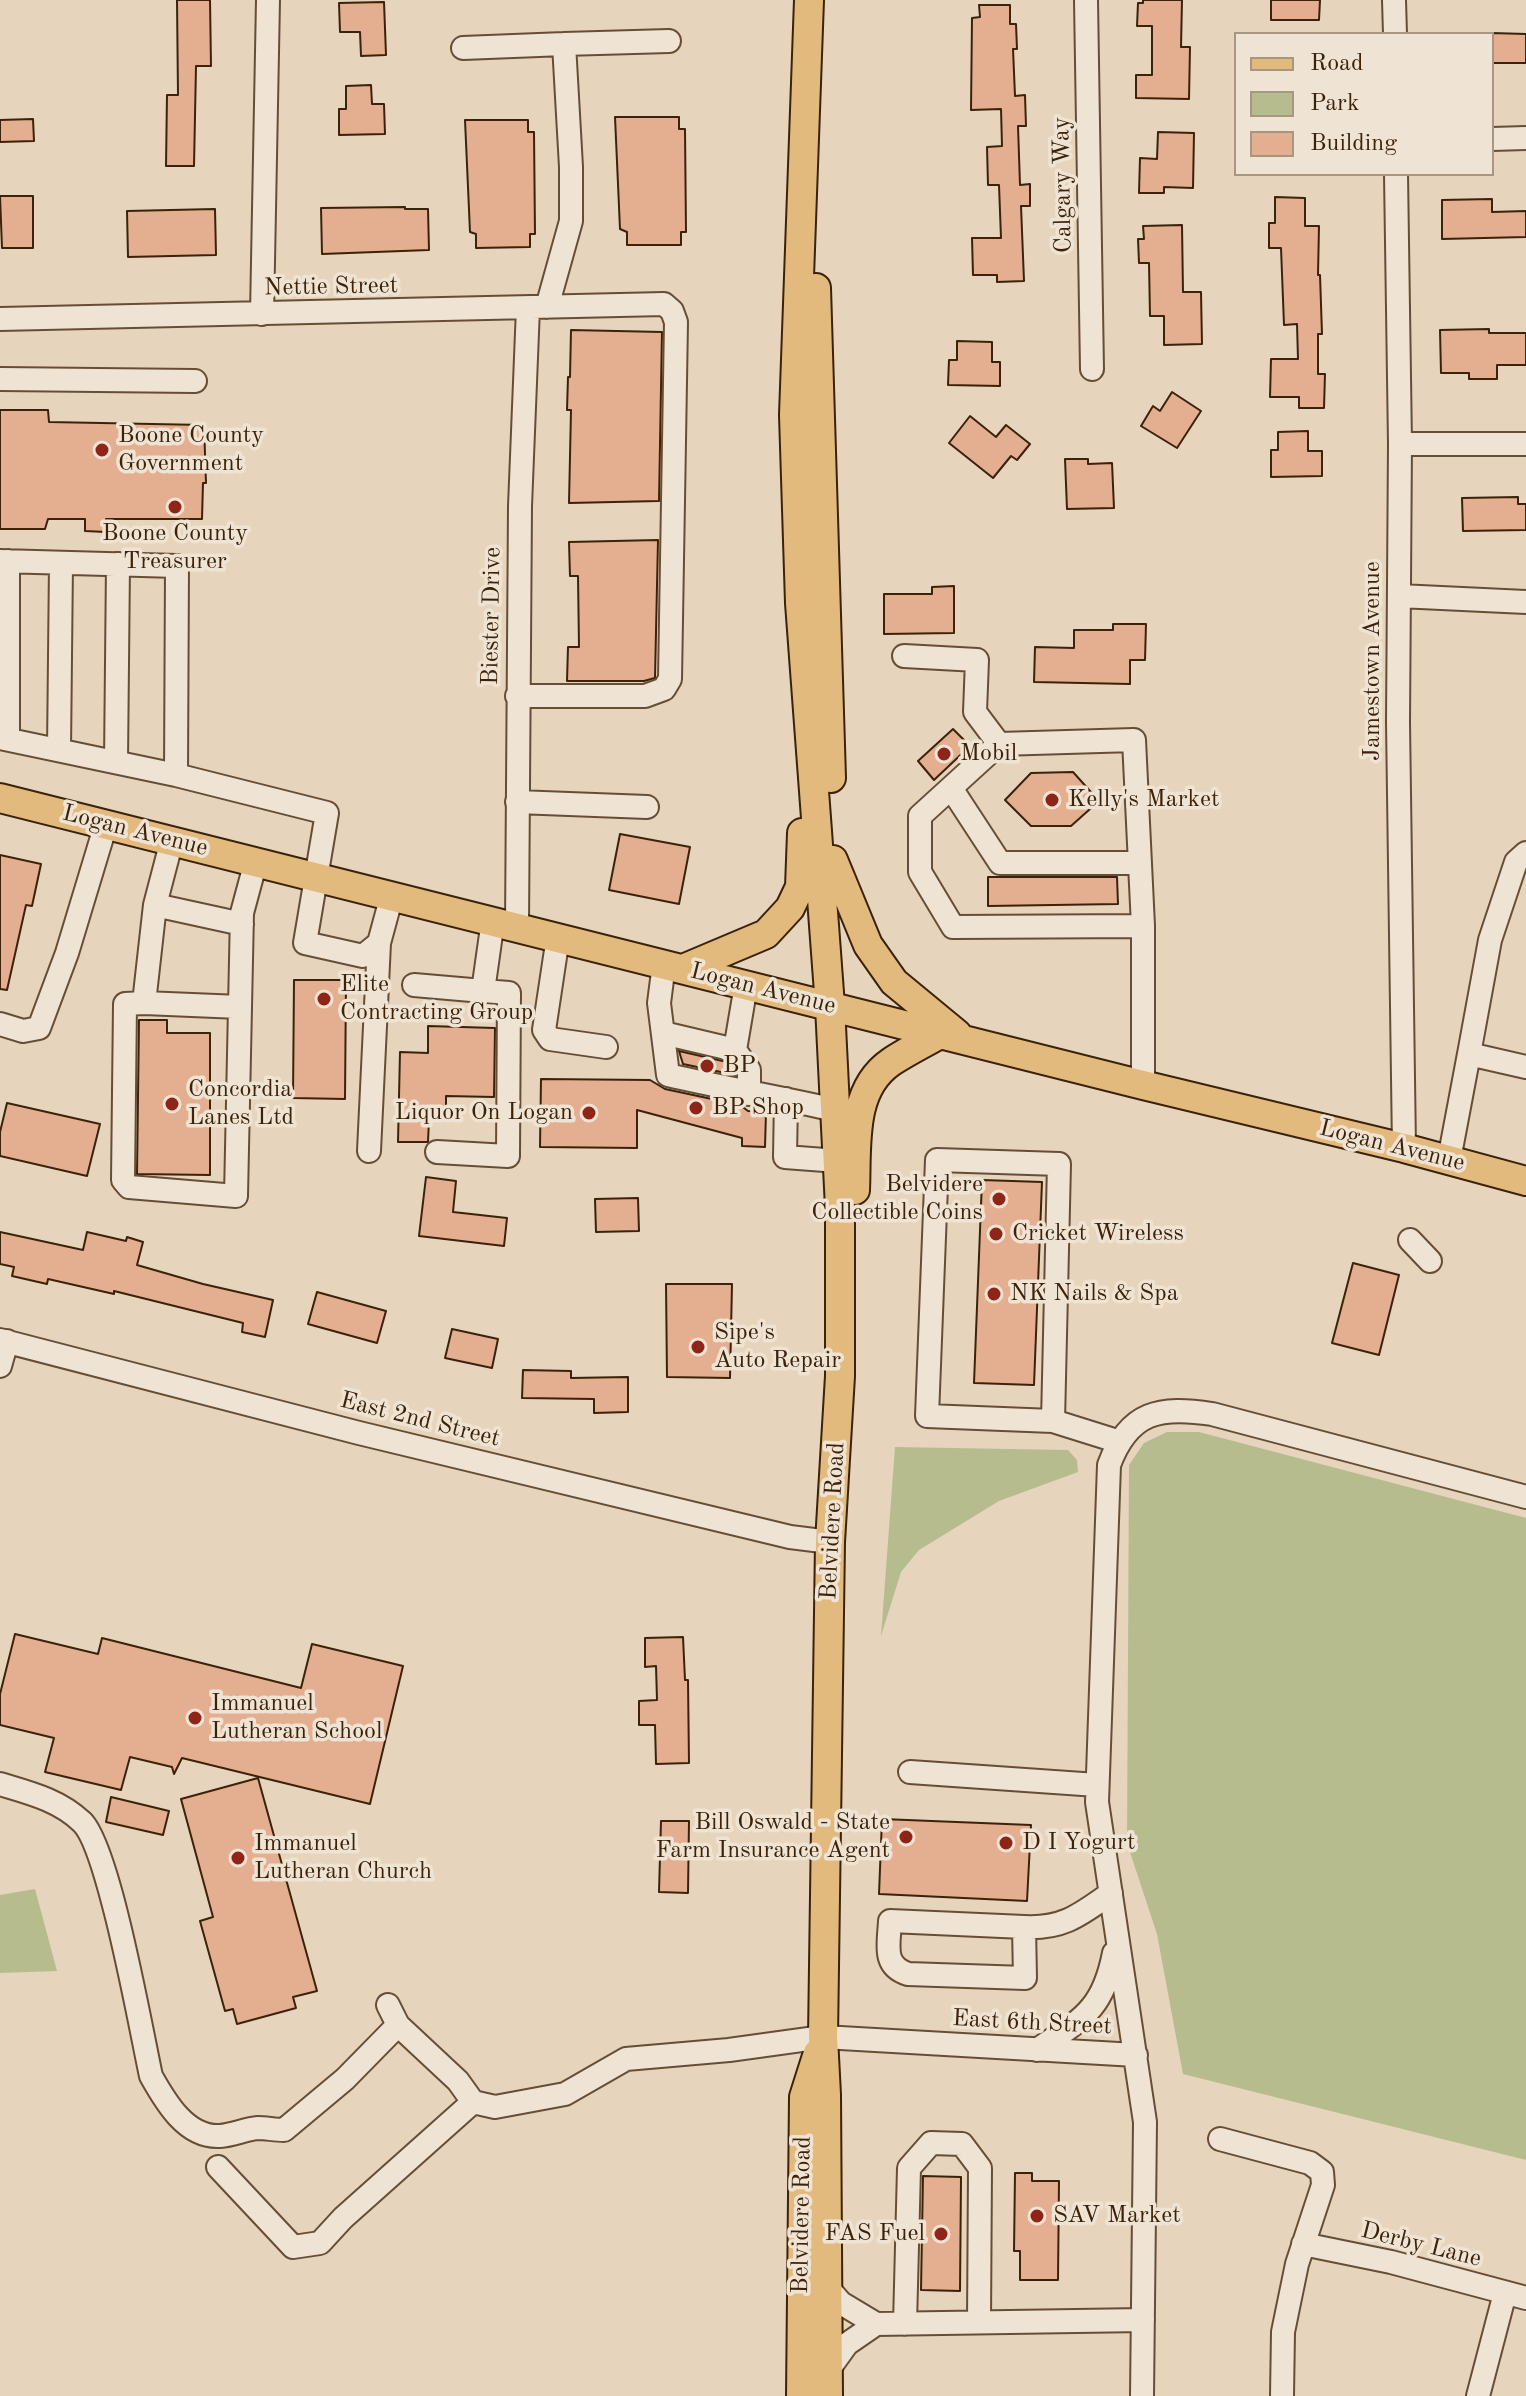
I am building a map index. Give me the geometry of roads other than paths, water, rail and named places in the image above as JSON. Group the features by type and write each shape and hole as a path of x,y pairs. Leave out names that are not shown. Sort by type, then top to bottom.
{"main road":[{"path":"809,0 794,415 800,603 830,1006"},
{"path":"808,51 833,860 830,1006"},
{"path":"674,966 766,934 790,908 800,887 802,806 812,765"},
{"name":"Logan Avenue","path":"0,798 1526,1181"},
{"path":"833,860 868,945 894,982 952,1037 888,1064 866,1089 858,1117 854,1211 840,1265"},
{"name":"Belvidere Road","path":"828,2382 823,2037 830,1542 840,1376 838,1161 830,1006"},
{"name":"Belvidere Road","path":"801,2396 804,2097 823,2037"}],"street":[{"path":"262,314 268,0"},
{"name":"Calgary Way","path":"1086,0 1092,369"},
{"path":"1394,0 1395,32"},
{"path":"463,48 669,41"},
{"name":"Biester Drive","path":"483,991 505,923 517,802 520,506 538,307 571,221 564,44"},
{"path":"1494,139 1526,138"},
{"name":"Jamestown Avenue","path":"1396,176 1404,1148"},
{"name":"Nettie Street","path":"0,319 664,304 672,311 676,322 670,679 664,689 645,696 517,696"},
{"path":"0,379 195,381"},
{"path":"1400,444 1526,444"},
{"path":"176,775 177,566 4,561 4,738 176,775 327,813 305,943 363,956 379,943"},
{"path":"59,750 61,563"},
{"path":"116,762 118,564"},
{"path":"1399,596 1526,602"},
{"path":"904,656 977,660 975,712 999,744"},
{"path":"1143,926 953,927 920,872 920,816 999,744 1134,740 1143,926 1143,1085"},
{"path":"951,788 1000,863 1140,863"},
{"path":"517,802 647,807"},
{"path":"0,1024 23,1031 39,1028 67,953 106,824"},
{"path":"144,1003 155,905 172,840"},
{"path":"1449,1160 1490,940 1516,862 1526,853"},
{"path":"240,1007 125,1004 123,1180 129,1187 236,1196 242,913 256,861"},
{"path":"369,1151 379,943 392,895"},
{"path":"155,905 242,924"},
{"path":"558,937 544,1030 550,1039 606,1047"},
{"path":"674,966 659,1003 668,1075 835,1110"},
{"path":"414,985 509,993 508,1156 437,1152"},
{"path":"735,1050 746,985"},
{"path":"663,1033 735,1050 749,1070 749,1094"},
{"path":"1469,1054 1526,1067"},
{"path":"786,1099 785,1157 838,1161"},
{"path":"1053,1421 1059,1164 937,1160 927,1416 1053,1421 1120,1442"},
{"path":"1410,1240 1430,1261"},
{"path":"0,1366 3,1341"},
{"name":"East 2nd Street","path":"3,1341 359,1433 790,1537 830,1542"},
{"path":"1136,2055 1097,1802 1109,1465 1120,1442 1144,1418 1158,1412 1180,1409 1212,1414 1526,1497"},
{"path":"910,1772 1097,1785"},
{"path":"0,1784 55,1801 84,1824 93,1838 108,1887 151,2076 164,2101 180,2119 217,2136 255,2128 284,2130 345,2079 393,2015 458,2081 473,2102 343,2218 320,2243 293,2247 218,2167"},
{"path":"1024,1927 1025,1978 908,1974 891,1965 888,1957 890,1921 1024,1927 1045,1928 1077,1917 1111,1893"},
{"path":"1037,2050 1086,2014 1101,1996 1108,1981 1117,1936"},
{"name":"East 6th Street","path":"473,2102 495,2107 565,2094 626,2059 729,2050 823,2037 1136,2055 1145,2122 1142,2396"},
{"path":"1220,2139 1310,2163 1322,2172 1323,2185 1303,2244 1283,2332 1282,2396"},
{"path":"905,2324 909,2168 931,2143 962,2144 980,2168 979,2322"},
{"name":"Derby Lane","path":"1303,2244 1391,2262 1516,2296"},
{"path":"828,2288 841,2303 876,2324 1143,2320"},
{"path":"1478,2396 1516,2296"},
{"path":"828,2382 847,2344 876,2324"}],"place":[{"name":"Boone County Government","path":"102,450"},
{"name":"Boone County Treasurer","path":"175,507"},
{"name":"Mobil","path":"944,754"},
{"name":"Kelly's Market","path":"1052,800"},
{"name":"Elite Contracting Group","path":"324,999"},
{"name":"BP","path":"707,1066"},
{"name":"Concordia Lanes Ltd","path":"172,1104"},
{"name":"BP Shop","path":"696,1108"},
{"name":"Liquor On Logan","path":"589,1113"},
{"name":"Belvidere Collectible Coins","path":"999,1199"},
{"name":"Cricket Wireless","path":"996,1234"},
{"name":"NK Nails & Spa","path":"994,1294"},
{"name":"Sipe's Auto Repair","path":"698,1347"},
{"name":"Immanuel Lutheran School","path":"195,1718"},
{"name":"Bill Oswald - State Farm Insurance Agent","path":"906,1837"},
{"name":"D I Yogurt","path":"1006,1843"},
{"name":"Immanuel Lutheran Church","path":"238,1858"},
{"name":"SAV Market","path":"1037,2216"},
{"name":"FAS Fuel","path":"941,2234"}]}
